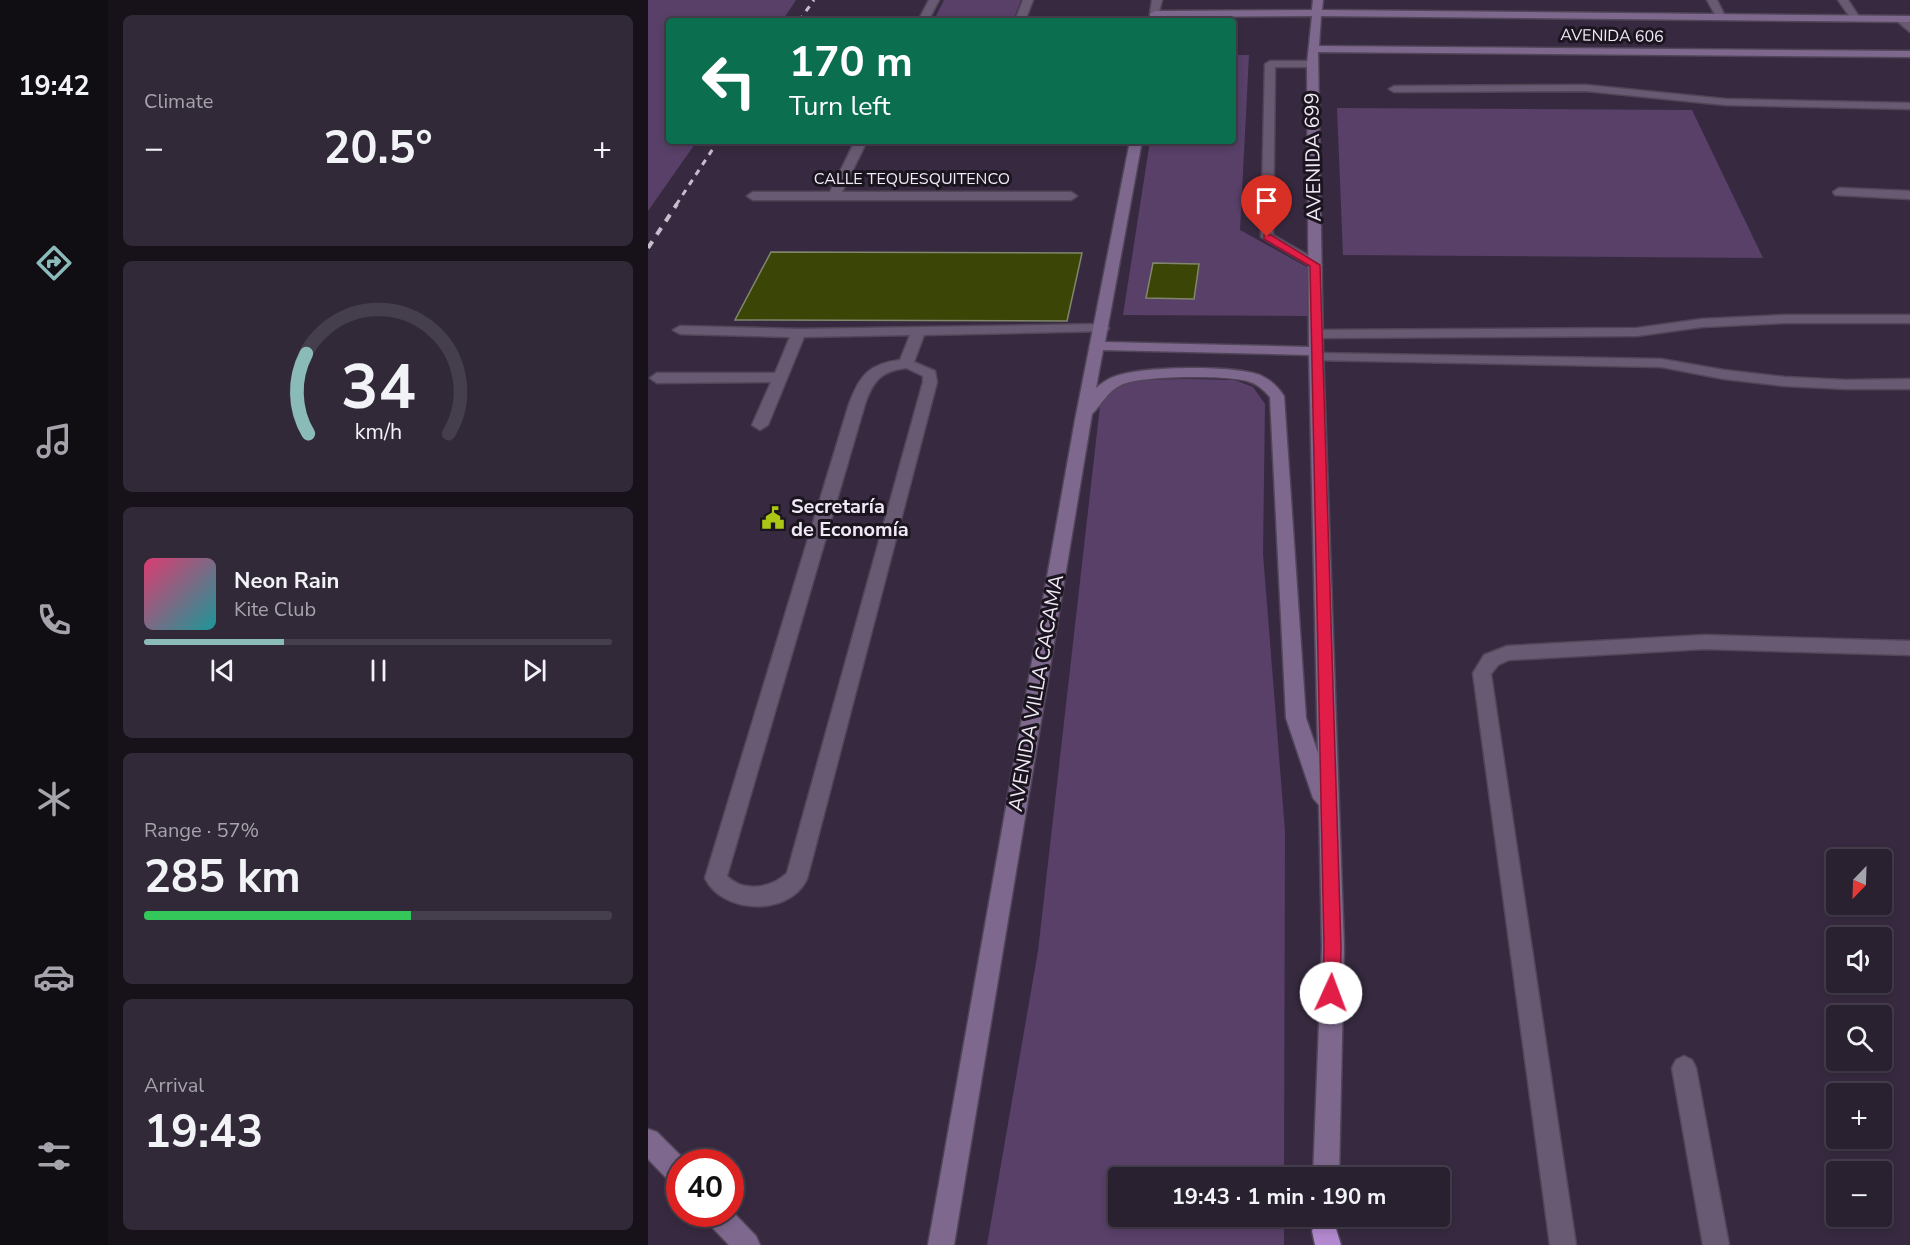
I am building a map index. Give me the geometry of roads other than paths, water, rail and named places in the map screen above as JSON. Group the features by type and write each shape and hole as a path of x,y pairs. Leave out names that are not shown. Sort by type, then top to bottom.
{"street":[{"path":"925,18 934,0"},
{"path":"1021,18 1028,0"},
{"path":"1155,18 1156,0"},
{"path":"1269,0 1269,12"},
{"path":"1712,0 1720,16"},
{"path":"1843,0 1855,18"},
{"name":"AVENIDA 606","path":"1155,18 1269,12 1318,6 1905,19"},
{"name":"AVENIDA 699","path":"1318,6 1313,56 1316,354 1333,947 1326,1167"},
{"path":"1905,19 1910,29"},
{"name":"AVENIDA 606","path":"1313,56 1910,54"},
{"path":"1313,56 1270,64 1267,237 1315,265"},
{"path":"1394,89 1586,88 1725,102 1910,106"},
{"path":"834,196 860,144"},
{"name":"AVENIDA VILLA CACAMA","path":"941,1245 1083,420 1099,346 1135,144"},
{"path":"1839,192 1910,195"},
{"name":"CALLE TEQUESQUITENCO","path":"753,195 1071,196"},
{"path":"1317,334 1637,332 1702,323 1784,319 1910,319"},
{"path":"681,330 799,333 1102,328"},
{"path":"906,364 919,331"},
{"path":"760,424 799,333"},
{"path":"1099,346 1661,363 1769,382 1845,386 1910,384"},
{"path":"906,364 930,374 930,382 796,879 784,889 770,895 734,894 724,889 716,878 857,404 865,381 872,374 885,366 906,364"},
{"path":"1083,420 1092,402 1110,385 1135,376 1247,376 1265,383 1277,396 1296,718 1330,816"},
{"path":"657,378 781,377"},
{"path":"1563,1245 1482,673 1491,660 1508,653 1705,642 1910,648"},
{"path":"1684,1068 1716,1245"},
{"path":"648,1141 666,1160"},
{"path":"730,1227 747,1245"}],"railway":[{"path":"801,18 814,0"},
{"path":"676,205 716,144"},
{"path":"648,248 677,204"}],"place":[{"name":"Secretaría de Economía","path":"773,518"}]}
